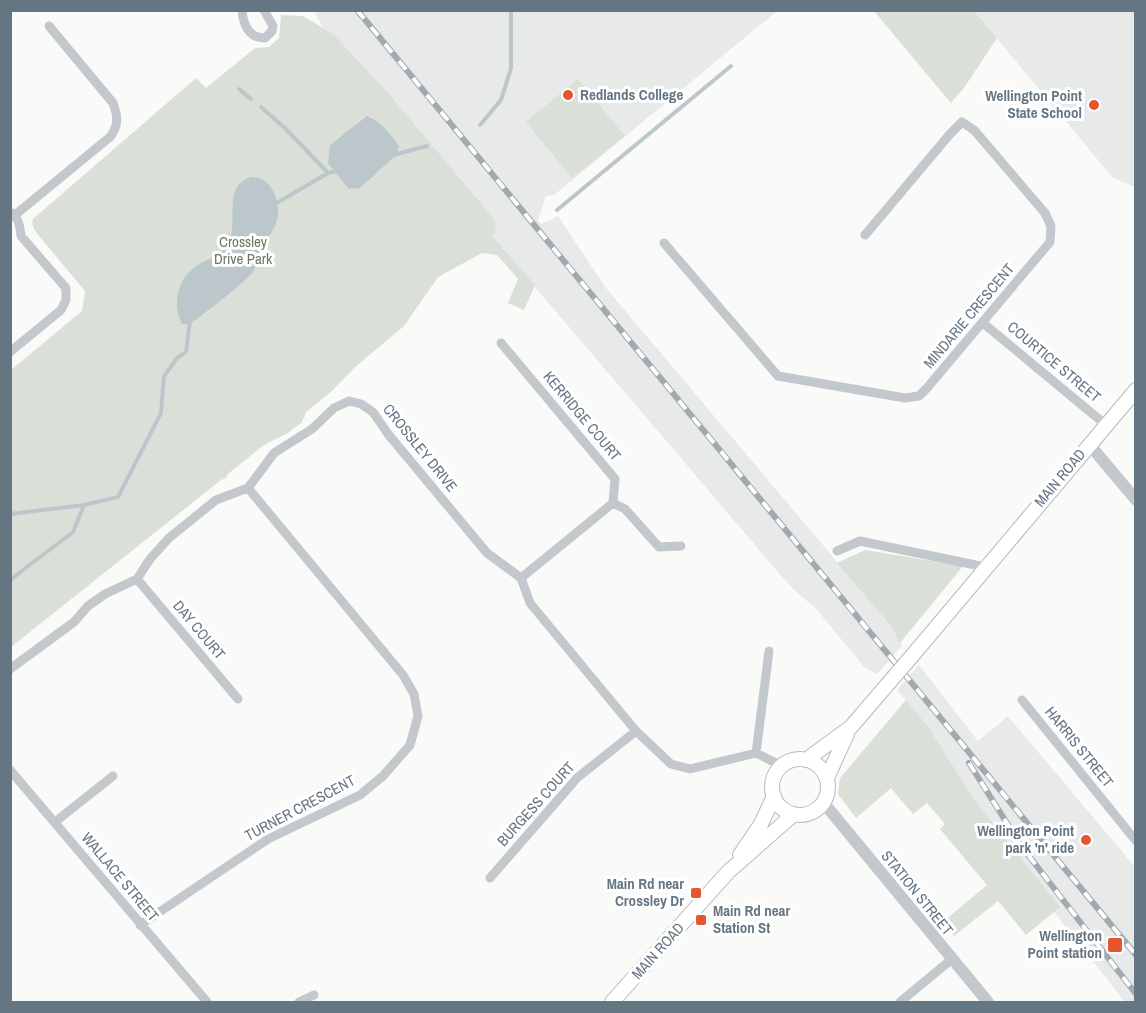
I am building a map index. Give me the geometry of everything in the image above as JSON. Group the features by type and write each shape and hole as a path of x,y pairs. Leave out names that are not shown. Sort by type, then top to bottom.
{"main road":[{"name":"MAIN ROAD","path":"728,872 761,824 774,796 773,780 782,766 789,761 806,760 851,727 1136,390"},
{"name":"MAIN ROAD","path":"612,1002 728,872 794,814 810,812 824,802 827,794 827,778 851,727"},
{"path":"806,760 822,770 827,778"},
{"path":"774,796 785,810 794,814"}],"street":[{"path":"242,10 244,24 249,31 254,36 265,38 272,31 273,26 264,10"},
{"path":"10,352 61,310 66,300 66,288 21,236 13,214 110,137 117,128 118,117 113,103 49,26"},
{"name":"MINDARIE CRESCENT","path":"664,243 778,376 905,398 918,396 927,388 983,323 1050,242 1051,226 1045,213 974,130 963,122 950,134 865,235"},
{"name":"COURTICE STREET","path":"983,323 1106,425"},
{"name":"KERRIDGE COURT","path":"501,343 615,480 613,503"},
{"name":"CROSSLEY DRIVE","path":"248,488 274,453 312,429 334,408 349,401 361,404 373,412 388,434 487,553 521,578"},
{"path":"1089,444 1136,500"},
{"path":"10,669 74,622 88,606 105,594 137,579 150,559 177,532 216,500 248,488"},
{"name":"TURNER CRESCENT","path":"140,925 268,839 360,795 383,776 410,745 418,716 414,694 404,675 248,488"},
{"path":"681,546 659,547 625,508 613,503 521,578 530,603 636,731 671,764 690,769 756,753 782,766"},
{"path":"837,550 860,541 985,567"},
{"name":"DAY COURT","path":"137,579 238,699"},
{"path":"756,753 769,651"},
{"name":"HARRIS STREET","path":"1022,700 1136,841"},
{"name":"BURGESS COURT","path":"490,878 577,778 636,731"},
{"name":"WALLACE STREET","path":"10,770 207,1002"},
{"path":"55,822 113,776"},
{"name":"STATION STREET","path":"824,802 988,1002"},
{"path":"900,1002 952,959"},
{"path":"299,1002 314,995"}],"shaded area":[{"path":"314,11 777,11 554,195 546,196 538,220 541,224 558,216 606,288 892,627 902,646 877,674 865,668 817,610 790,586 429,163 326,33"},
{"name":"Wellington Point State School","path":"974,11 1135,11 1135,187 1113,178"},
{"path":"367,116 385,129 399,146 396,155 360,188 349,189 328,163 330,145"},
{"path":"252,177 260,178 270,186 278,209 276,224 262,248 256,266 244,281 214,306 190,324 182,324 177,301 184,278 196,266 217,255 227,246 231,237 234,197 237,188 242,181"},
{"path":"919,665 978,741 1008,716 1135,867 1135,1002 1125,1002 1054,912 1059,908 975,801 894,715 906,700 897,690"}],"green space":[{"path":"874,11 974,11 997,38 964,88 951,103"},
{"name":"Crossley Drive Park","path":"281,15 303,16 333,34 388,93 494,219 496,232 491,235 535,285 524,310 508,303 518,279 497,255 482,253 438,277 404,326 306,412 302,422 288,433 264,445 229,473 226,478 11,647 11,370 82,311 85,291 35,231 32,224 33,219 196,78 206,88 255,48 269,47 279,38"},
{"path":"578,79 625,136 572,178 526,122"},
{"path":"865,550 963,566 900,643 892,627 837,563"},
{"path":"906,700 928,727 975,801 1060,907 1026,935 998,901 954,936 943,922 987,885 940,829 945,824 927,803 913,814 891,788 856,818 838,794 840,778"}],"waterway":[{"path":"480,125 501,100 511,68 511,10"},
{"path":"557,210 731,66"},
{"path":"239,89 251,99"},
{"path":"261,107 286,129 328,173"},
{"path":"393,155 427,146"},
{"path":"275,204 328,173 340,170"},
{"path":"10,514 84,505 118,497 161,413 164,376 178,357 186,352 190,320"},
{"path":"10,580 73,532 84,505"}],"railway":[{"path":"357,10 1136,955"},
{"path":"969,763 1022,847 1136,994"}],"place":[{"name":"Redlands College","path":"568,95"},
{"name":"Wellington Point State School","path":"1094,105"},
{"name":"Wellington Point park 'n' ride","path":"1086,840"},
{"name":"Main Rd near Crossley Dr","path":"696,893"},
{"name":"Main Rd near Station St","path":"701,920"},
{"name":"Wellington Point station","path":"1115,945"}]}
